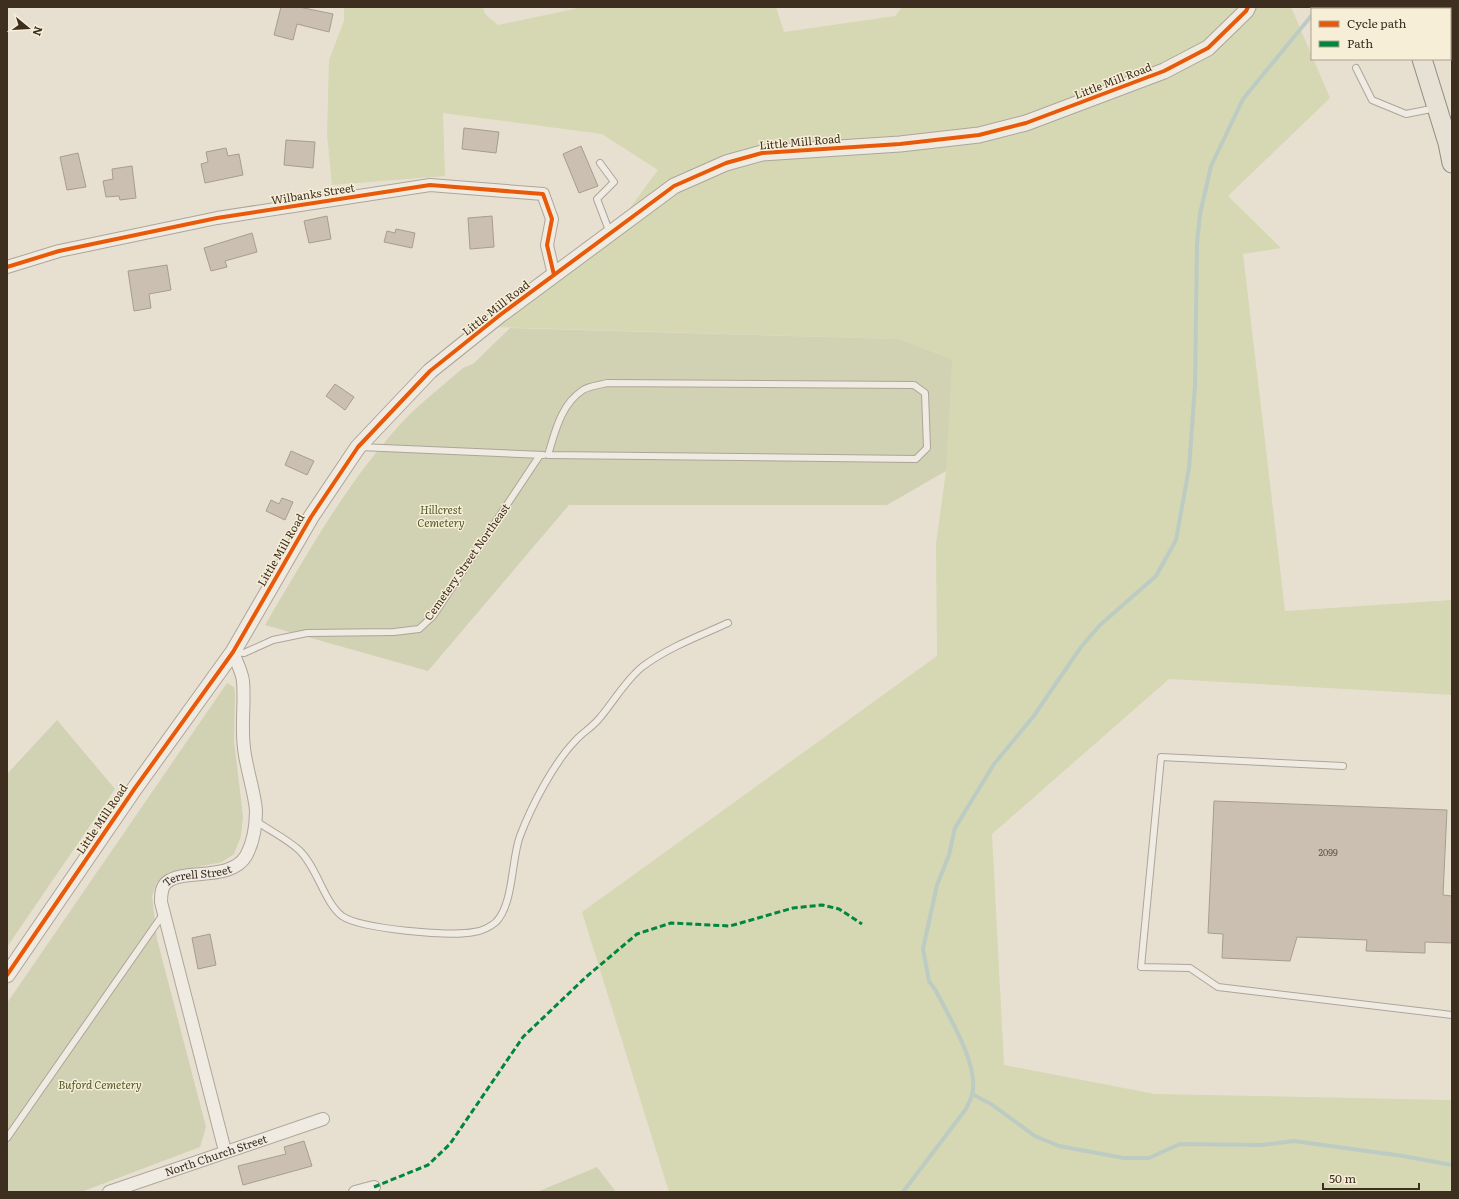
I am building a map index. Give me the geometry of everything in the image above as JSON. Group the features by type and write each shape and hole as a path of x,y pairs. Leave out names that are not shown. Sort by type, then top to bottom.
{"main road":[{"path":"1422,60 1448,143 1452,163"}],"street":[{"name":"Little Mill Road","path":"7,975 135,788 233,652 310,517 358,447 430,371 500,315 674,186 726,163 762,153 900,144 979,135 1026,123 1131,85 1164,71 1208,48 1246,11 1248,7"},
{"name":"Wilbanks Street","path":"7,267 59,251 217,218 430,185 543,194 552,219 547,244 554,275"},
{"name":"Terrell Street","path":"225,1151 161,902 161,892 167,882 177,878 223,871 235,866 245,857 248,851 256,821 256,809 244,747 243,679 233,652"},
{"name":"North Church Street","path":"109,1192 225,1151 323,1119"},
{"path":"355,1192 375,1189"}],"lane":[{"path":"1356,68 1372,100 1406,114 1437,108"},
{"path":"600,163 614,182 597,200 610,233"},
{"path":"358,447 540,455 916,459 927,448 925,393 914,384 607,384 584,390 570,403 561,416 548,455"},
{"name":"Cemetery Street Northeast","path":"233,652 244,653 272,640 307,633 394,632 419,629 433,616 540,455"},
{"path":"256,821 299,850 312,867 332,905 342,916 363,924 443,932 474,932 487,928 497,921 504,908 520,835 547,780 575,741 597,721 625,685 642,668 661,655 728,623"},
{"path":"1343,766 1161,757 1142,967 1190,968 1218,987 1452,1015"},
{"path":"7,1138 164,912"}],"green space":[{"path":"344,7 483,7 485,14 498,25 583,7 776,7 784,32 895,16 902,7 1291,7 1311,54 1311,60 1314,60 1330,98 1228,196 1281,248 1243,254 1285,611 1452,600 1452,695 1169,679 992,834 1004,1065 1155,1094 1452,1100 1452,1192 669,1192 582,912 937,656 936,544 946,471 898,339 491,327 595,255 658,170 602,134 443,113 445,176 332,185 327,134 329,60 344,21"},
{"name":"Hillcrest Cemetery","path":"510,328 898,339 952,360 946,471 887,505 569,505 428,671 265,625 332,514 369,461 418,406 463,368 473,364"},
{"name":"Buford Cemetery","path":"227,683 234,687 235,693 234,741 243,816 241,836 234,854 222,862 168,873 157,882 152,896 157,939 206,1127 200,1147 81,1192 7,1192 7,1003"},
{"path":"57,720 115,789 7,947 7,774"},
{"path":"597,1167 616,1192 537,1192"}],"building":[{"path":"281,7 299,7 333,14 329,32 297,24 293,40 274,35"},
{"path":"464,128 499,132 496,153 462,149"},
{"path":"286,140 315,142 313,168 284,165"},
{"path":"581,146 598,186 579,193 563,154"},
{"path":"226,148 228,156 239,154 243,175 205,183 201,164 208,162 206,152"},
{"path":"78,153 86,187 67,190 60,157"},
{"path":"132,166 136,198 120,200 119,196 106,197 103,181 113,179 112,169"},
{"path":"327,216 331,239 309,243 304,221"},
{"path":"492,216 494,247 470,249 468,218"},
{"path":"396,229 415,233 412,248 384,242 387,231 395,233"},
{"path":"252,233 257,252 225,261 227,267 211,271 204,248"},
{"path":"167,265 171,290 149,294 151,308 134,311 128,271"},
{"path":"335,384 354,397 345,410 326,396"},
{"path":"291,451 314,461 307,475 285,465"},
{"path":"282,498 293,502 285,520 266,511 271,500 279,504"},
{"path":"1214,801 1447,810 1443,895 1452,896 1452,943 1425,942 1425,953 1366,951 1367,940 1297,937 1290,961 1222,958 1223,934 1208,933"},
{"path":"210,934 216,965 198,969 192,938"},
{"path":"304,1141 312,1166 243,1185 238,1166 286,1154 284,1147"}],"waterway":[{"path":"903,1192 966,1109 972,1095 972,1070 968,1056 936,991 929,981 923,949 937,885 949,855 955,828 994,764 1033,717 1081,647 1100,625 1156,576 1176,540 1189,468 1195,386 1197,243 1200,214 1211,166 1243,99 1311,16"},
{"path":"972,1094 991,1104 1035,1136 1059,1146 1124,1158 1149,1158 1180,1144 1263,1145 1294,1141 1403,1156 1452,1165"}],"marked path":[{"path":"374,1187 428,1165 450,1144 523,1037 586,977 637,934 671,923 730,926 793,908 822,905 839,909 862,924"}],"cycle path":[{"path":"7,975 135,788 233,652 311,517 358,447 430,371 500,315 674,186 726,163 762,153 900,144 979,135 1026,123 1164,71 1208,48 1246,11 1248,7"},
{"path":"7,267 59,251 217,218 430,185 543,194 552,219 547,245 554,275"}]}
